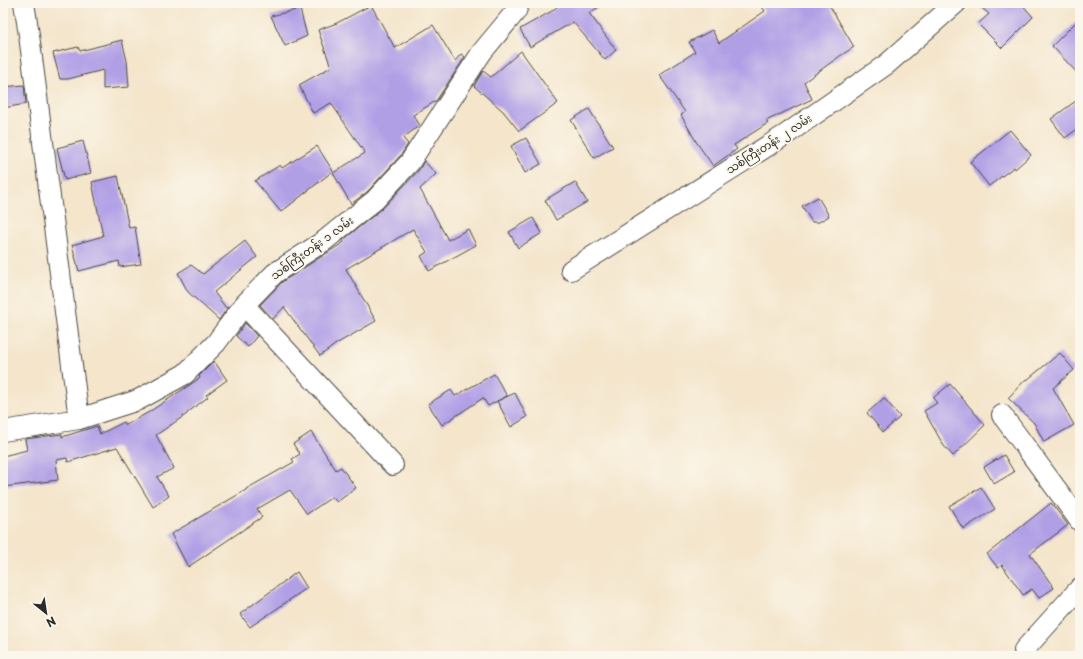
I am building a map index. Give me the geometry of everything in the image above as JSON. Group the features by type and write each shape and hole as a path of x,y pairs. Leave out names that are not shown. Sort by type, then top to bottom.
{"street":[{"path":"24,3 79,419"},
{"name":"သစ်ကြီးတန်း ၁ လမ်း","path":"3,431 79,419 138,400 186,374 216,343 244,305 275,273 324,241 375,200 405,168 482,52 516,11 519,3"},
{"name":"သစ်ကြီးတန်း ၂ လမ်း","path":"572,270 804,121 887,64 956,3"},
{"path":"244,305 393,465"},
{"path":"1002,415 1080,521"},
{"path":"1024,650 1080,588"}],"building":[{"path":"557,3 606,3 589,13 616,50 605,60 573,22 530,47 520,29 552,11 559,5"},
{"path":"759,3 828,3 854,47 804,82 812,99 766,121 768,123 734,145 737,149 713,166 697,143 681,115 685,112 659,75 695,52 689,42 712,30 719,43 765,11"},
{"path":"976,3 1021,3 1033,17 1002,48 978,24 989,14"},
{"path":"371,5 395,48 433,25 455,61 461,54 465,57 436,101 413,115 420,125 403,138 408,144 401,155 367,192 351,204 333,173 365,153 331,103 313,113 299,85 331,67 318,30 337,23"},
{"path":"300,9 307,36 285,46 271,16"},
{"path":"1080,18 1080,76 1052,46"},
{"path":"122,40 127,61 129,87 103,89 103,70 68,79 60,79 53,53 78,47 80,51"},
{"path":"521,51 558,103 519,131 503,111 474,86 483,71 491,77"},
{"path":"24,85 26,104 3,108 3,87"},
{"path":"1080,98 1080,127 1065,138 1051,119"},
{"path":"589,109 613,147 594,158 571,120"},
{"path":"1010,130 1031,155 1015,169 1014,167 989,186 970,162"},
{"path":"526,138 541,164 525,173 511,146"},
{"path":"83,141 91,173 65,180 57,148"},
{"path":"317,146 333,171 281,212 255,181 280,165 282,168"},
{"path":"424,161 436,174 420,189 448,240 468,229 476,245 429,271 421,256 427,252 413,229 346,269 376,321 336,344 320,356 284,307 273,319 260,305 282,282 344,242 343,240 382,209 419,170"},
{"path":"118,176 129,228 135,227 141,264 120,267 119,261 79,271 72,245 103,236 92,182"},
{"path":"575,182 587,202 556,220 545,200"},
{"path":"818,197 829,216 819,222 812,222 802,206"},
{"path":"533,218 542,233 518,248 509,232"},
{"path":"245,241 257,257 214,292 226,308 228,307 219,320 188,292 178,273 191,265 203,274"},
{"path":"245,323 257,336 248,347 236,336"},
{"path":"1060,353 1074,370 1053,388 1074,425 1044,442 1034,423 1008,398 1026,379 1027,380"},
{"path":"214,361 227,380 206,395 208,397 187,414 156,435 174,468 157,477 169,496 153,507 117,447 68,462 67,458 56,460 58,480 3,487 3,456 27,450 25,439 62,434 62,437 97,426 100,434 124,422 126,425 149,412 200,378 199,376"},
{"path":"494,374 507,396 488,406 483,398 442,425 428,404 451,390 455,396"},
{"path":"950,384 985,425 953,456 944,446 924,411 937,403 933,398"},
{"path":"515,393 527,417 511,427 497,401"},
{"path":"884,398 900,417 883,432 867,413"},
{"path":"311,432 336,470 341,467 356,488 337,502 332,497 307,514 290,490 257,509 262,517 188,567 171,534 294,462 292,459 300,454 293,444"},
{"path":"1004,455 1014,472 994,484 984,467"},
{"path":"981,487 995,509 963,529 949,506"},
{"path":"1051,503 1068,525 1030,554 1054,588 1039,598 1032,589 1023,595 1002,565 998,568 987,554"},
{"path":"297,572 307,588 250,627 240,614"}]}
